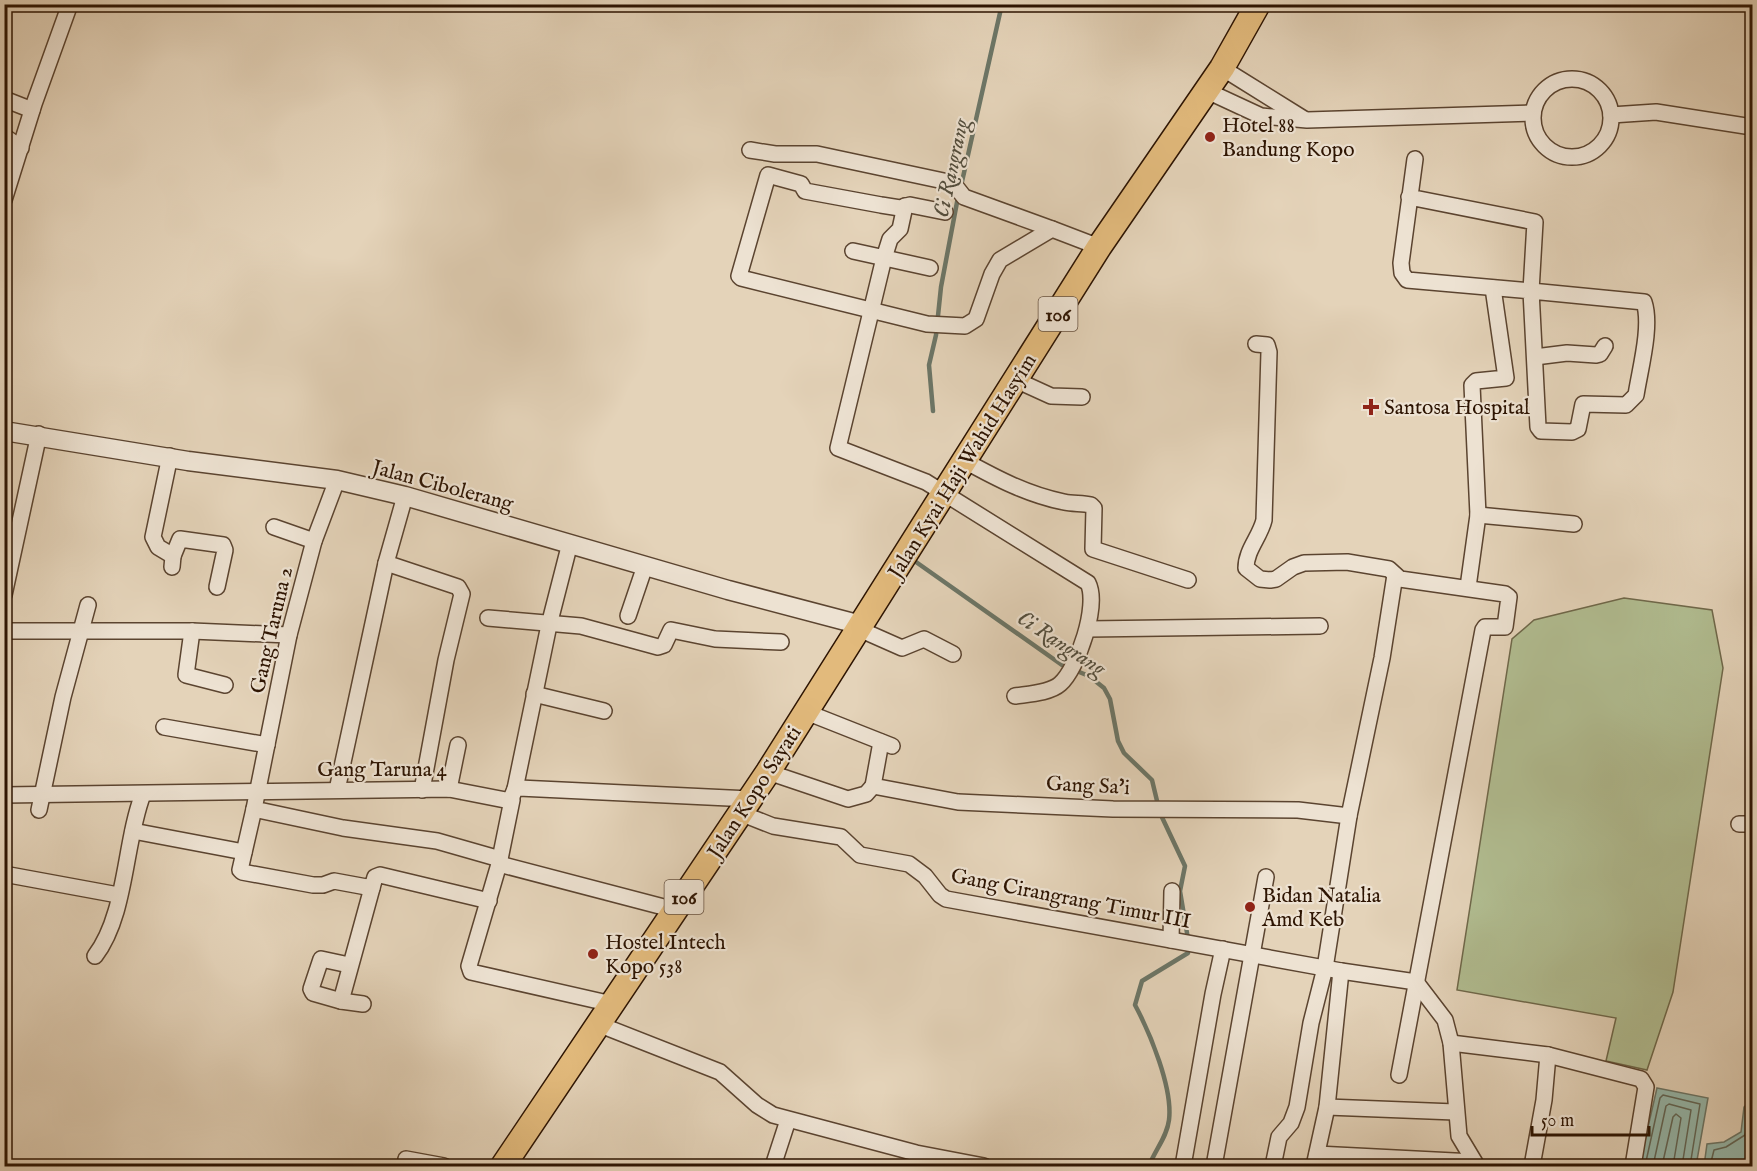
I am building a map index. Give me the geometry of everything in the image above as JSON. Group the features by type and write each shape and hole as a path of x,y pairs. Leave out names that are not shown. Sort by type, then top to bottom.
{"main road":[{"name":"Jalan Kyai Haji Wahid Hasyim","path":"860,627 1100,247 1221,68 1258,4"},
{"name":"Jalan Kopo Sayati","path":"503,1167 768,772 860,627"}],"street":[{"path":"4,200 32,110 70,4"},
{"path":"1221,68 1307,120"},
{"path":"1565,79 1581,80 1596,87 1606,99 1611,115 1606,137 1598,146 1576,156 1562,155 1549,149 1539,139 1534,126 1533,112 1539,97 1550,86 1565,79"},
{"path":"1205,90 1261,116 1307,120 1533,112"},
{"path":"4,99 32,110"},
{"path":"1611,115 1656,112 1752,127"},
{"path":"4,136 21,148"},
{"path":"750,150 775,154 817,154 851,160 959,189 964,197 1100,247"},
{"path":"1409,197 1535,222 1531,291 1538,427 1541,431 1572,432 1578,429 1584,404 1626,405 1632,402 1636,395 1647,310 1644,302 1531,291 1407,280 1402,273 1401,263 1409,197 1415,159"},
{"path":"945,212 842,199 805,191 802,184 770,175 765,178 740,277 927,324 943,326 972,324 980,312 992,274 1000,260 1052,229"},
{"path":"905,206 900,229 890,238 884,258 838,448 926,482 1088,583 1090,591 1088,629 1066,677 1052,688 1015,696"},
{"path":"853,251 930,268"},
{"path":"1468,586 1478,515 1472,385 1476,381 1506,378 1493,288"},
{"path":"1256,344 1269,348 1265,489 1262,527 1247,558 1246,568 1260,579 1270,580 1304,563 1324,561 1389,569 1400,579 1468,586 1505,594 1509,600 1505,627 1485,627 1483,630 1399,1075"},
{"path":"1535,357 1567,353 1596,356 1605,346"},
{"path":"1016,380 1051,396 1082,397"},
{"name":"Jalan Cibolerang","path":"4,431 39,434 337,480 405,496 860,627"},
{"path":"4,595 39,434"},
{"path":"170,456 153,537 158,547 173,561 178,540 183,538 223,545 225,550 217,587"},
{"path":"964,461 1006,484 1065,502 1092,505 1094,508 1092,549 1188,580"},
{"name":"Gang Taruna 2","path":"244,852 289,635 314,541 337,480"},
{"path":"337,790 386,563 405,496"},
{"path":"1478,515 1574,524"},
{"path":"274,527 314,541"},
{"path":"570,543 549,625 500,861 469,966 471,972 612,1004"},
{"path":"386,563 458,587 462,594 446,660 422,790"},
{"path":"628,615 645,566"},
{"path":"1273,1167 1279,1137 1291,1123 1297,1107 1316,995 1325,968 1349,816 1382,658 1395,575"},
{"path":"41,802 63,696 88,605"},
{"path":"488,618 581,626 658,647 664,645 671,630 715,639 781,642"},
{"path":"1088,629 1320,626"},
{"path":"860,627 897,647 907,648 924,639 953,654"},
{"path":"4,631 192,631 289,635"},
{"path":"192,631 186,675 225,685"},
{"path":"534,694 604,711"},
{"path":"768,772 848,799 866,794 873,786 886,744 806,712"},
{"path":"164,727 267,745"},
{"path":"449,789 458,745"},
{"name":"Gang Sa'i","path":"873,786 958,802 1021,803 1113,809 1298,810 1349,816"},
{"name":"Gang Taruna 4","path":"4,795 41,802 143,794 449,789 514,795 745,806"},
{"path":"95,956 103,945 118,895 143,794"},
{"name":"Gang Cirangrang Timur III","path":"745,806 773,826 841,837 860,855 909,864 925,876 946,899 1246,951 1341,971 1416,982"},
{"path":"254,808 343,828 437,841 675,910"},
{"path":"133,831 244,852 242,872 313,885 323,885 334,881 372,888"},
{"path":"4,874 118,895"},
{"path":"341,1000 349,964 375,877 381,874 489,901"},
{"path":"1214,1167 1246,951 1266,877"},
{"path":"1172,891 1172,940"},
{"path":"1183,1167 1213,994 1217,947"},
{"path":"349,964 321,959 311,989 313,993 363,1004"},
{"path":"1341,971 1327,1107 1315,1160 1476,1164"},
{"path":"1416,982 1445,1020 1451,1043 1455,1112 1459,1136 1476,1164"},
{"path":"598,1024 720,1072 757,1105 788,1120 915,1160 984,1167"},
{"path":"1451,1043 1548,1055 1638,1078 1645,1083 1633,1167"},
{"path":"1532,1167 1544,1100 1548,1055"},
{"path":"1327,1107 1455,1112"},
{"path":"773,1167 788,1120"},
{"path":"406,1159 444,1167"}],"shaded area":[{"path":"1624,598 1712,610 1723,668 1673,992 1647,1070 1606,1061 1616,1018 1457,990 1512,639 1534,620"}],"water":[{"path":"1657,1088 1708,1098 1696,1166 1639,1166"},
{"path":"1752,1099 1752,1166 1704,1166 1707,1144 1724,1142 1741,1132 1744,1107"}],"waterway":[{"name":"Ci Rangrang","path":"961,186 1002,4"},
{"name":"Ci Rangrang","path":"933,411 929,365 958,197"},
{"name":"Ci Rangrang","path":"916,562 1062,665 1089,676 1104,688 1110,699 1118,741 1124,753 1152,780 1158,805"},
{"name":"Ci Rangrang","path":"1160,813 1185,866 1180,891 1188,939"},
{"name":"Ci Rangrang","path":"1149,1166 1166,1132 1169,1107 1159,1061 1135,1005 1142,981 1188,953 1188,947"}],"place":[{"name":"Hotel 88 Bandung Kopo","path":"1210,137"},
{"name":"Santosa Hospital","path":"1371,407"},
{"name":"Bidan Natalia Amd Keb","path":"1250,907"},
{"name":"Hostel Intech Kopo 538","path":"593,954"}]}
